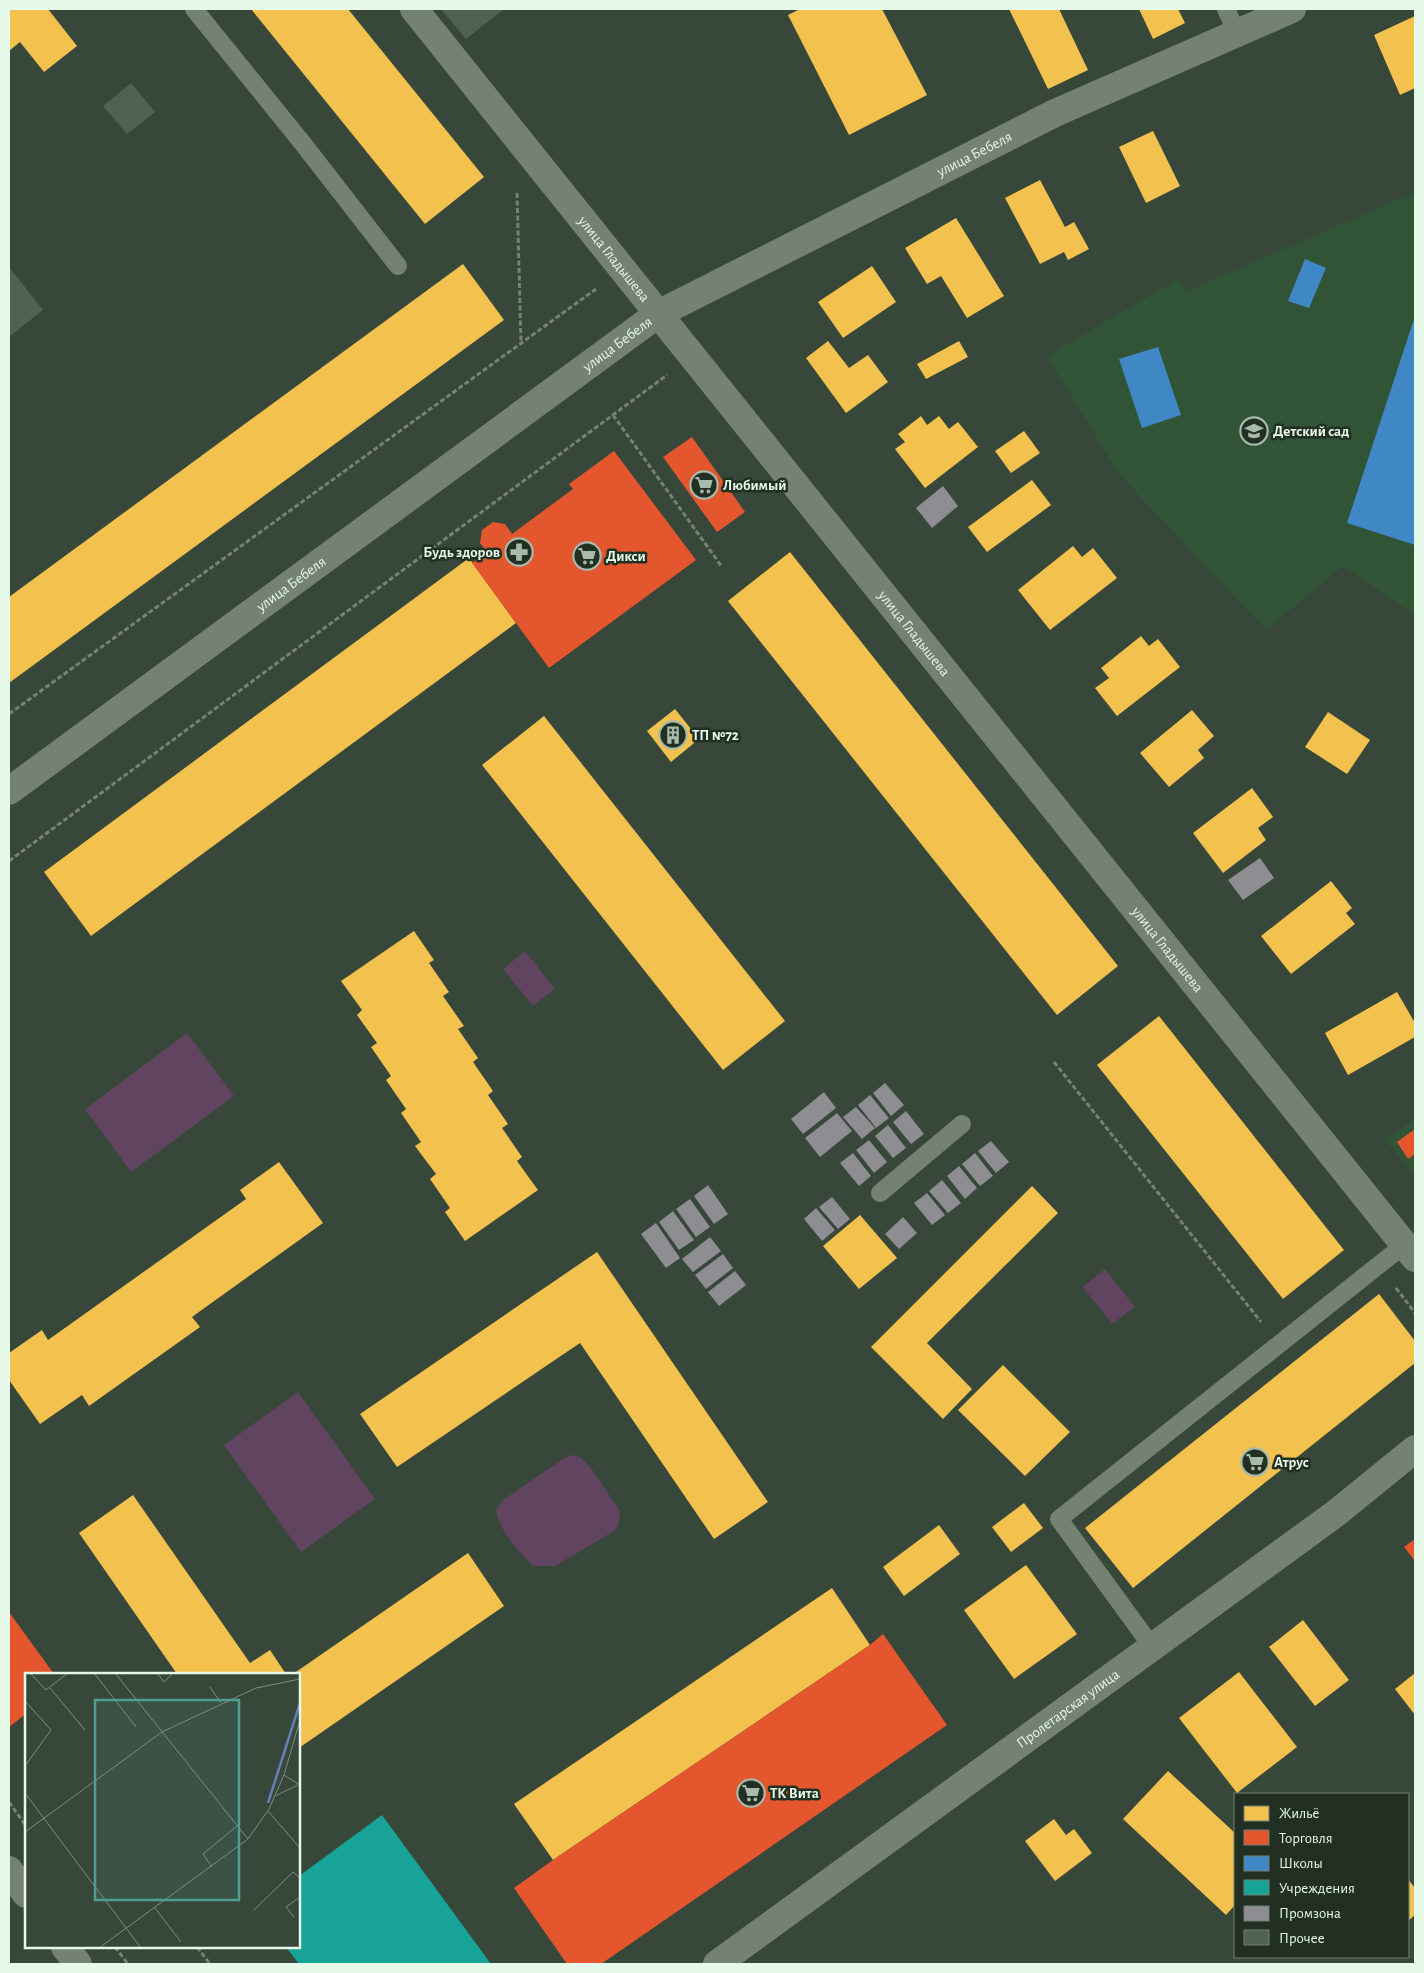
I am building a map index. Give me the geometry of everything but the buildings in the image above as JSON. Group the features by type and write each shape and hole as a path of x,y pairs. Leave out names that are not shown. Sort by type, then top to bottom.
{"street":[{"name":"улица Гладышева","path":"414,9 1410,1251"},
{"name":"улица Бебеля","path":"9,791 658,314 1055,113 1292,9"},
{"name":"Пролетарская улица","path":"717,1964 1336,1514 1415,1449"},
{"path":"9,1870 25,1893"},
{"path":"66,1948 78,1964"}],"lane":[{"path":"194,9 304,144 398,266"},
{"path":"1226,9 1237,33"},
{"path":"880,1193 962,1124"},
{"path":"1152,1648 1059,1519 1278,1344 1410,1251"}],"path":[{"path":"517,189 522,343"},
{"path":"9,714 600,286"},
{"path":"9,861 670,373"},
{"path":"613,415 722,568"},
{"path":"1054,1062 1278,1344"},
{"path":"9,1802 25,1825"},
{"path":"116,1948 128,1964"},
{"path":"198,1948 210,1964"}],"shaded area":[{"name":"Детский сад","path":"1415,192 1415,615 1343,566 1266,630 1118,473 1047,356 1178,279 1187,291"},
{"path":"525,951 555,989 533,1006 503,969"},
{"path":"187,1033 234,1096 131,1172 85,1109"},
{"path":"1415,1119 1415,1176 1384,1139"},
{"path":"1105,1269 1135,1307 1112,1324 1083,1287"},
{"path":"298,1392 375,1499 301,1552 224,1445"},
{"path":"572,1455 580,1457 591,1468 620,1511 619,1523 614,1531 555,1566 533,1566 516,1548 505,1532 500,1524 496,1509 502,1501 564,1458"}],"place":[{"name":"Детский сад","path":"1254,431"},
{"name":"Любимый","path":"704,485"},
{"name":"Будь здоров","path":"519,552"},
{"name":"Дикси","path":"587,556"},
{"name":"ТП №72","path":"673,735"},
{"name":"Атрус","path":"1255,1462"},
{"name":"ТК Вита","path":"751,1793"}]}
